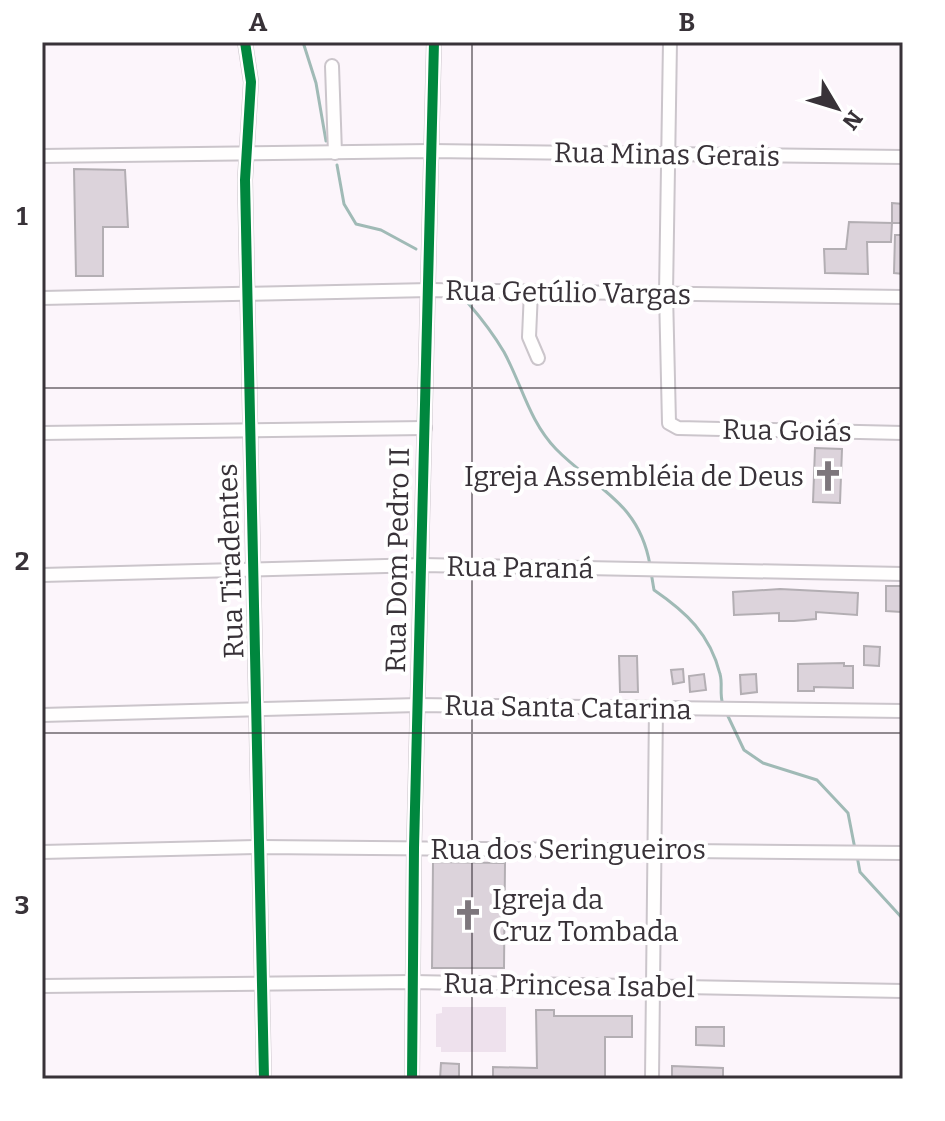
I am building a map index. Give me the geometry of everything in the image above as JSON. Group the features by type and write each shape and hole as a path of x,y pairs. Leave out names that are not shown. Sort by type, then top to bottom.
{"street":[{"name":"Rua Tiradentes","path":"245,42 251,82 247,156 248,295 264,1079"},
{"name":"Rua Dom Pedro II","path":"412,1079 414,848 434,42"},
{"path":"666,293 670,42"},
{"path":"332,66 335,153"},
{"name":"Rua Minas Gerais","path":"42,156 247,156 431,151 903,157"},
{"name":"Rua Getúlio Vargas","path":"42,298 430,290 903,297"},
{"path":"531,291 529,337 538,358"},
{"name":"Rua Goiás","path":"666,293 667,417 671,425 903,433"},
{"path":"42,433 425,428"},
{"name":"Rua Paraná","path":"42,575 423,565 903,574"},
{"name":"Rua Santa Catarina","path":"42,715 418,705 903,711"},
{"path":"652,1079 656,708"},
{"name":"Rua dos Seringueiros","path":"42,852 261,847 903,853"},
{"name":"Rua Princesa Isabel","path":"42,986 412,982 903,991"}],"shaded area":[{"path":"442,1007 506,1007 506,1052 441,1052 441,1047 436,1047 436,1014 442,1013"}],"building":[{"path":"74,169 125,170 128,227 103,227 103,276 76,276"},
{"path":"892,203 903,204 903,223 892,223"},
{"path":"849,222 892,223 891,242 867,242 868,274 825,273 824,249 846,249"},
{"path":"895,235 903,235 903,274 894,273"},
{"name":"Igreja Assembléia de Deus","path":"815,448 842,449 840,503 813,502"},
{"path":"886,586 902,586 901,612 886,611"},
{"path":"780,589 858,593 857,615 816,612 816,619 779,621 779,613 734,615 733,592"},
{"path":"864,646 880,647 879,666 864,665"},
{"path":"619,656 637,656 638,692 620,692"},
{"path":"844,663 844,666 853,666 853,688 814,687 814,691 798,691 798,664"},
{"path":"683,669 684,682 673,684 671,670"},
{"path":"704,674 706,690 690,692 689,676"},
{"path":"756,674 757,692 741,694 740,675"},
{"name":"Igreja da Cruz Tombada","path":"433,862 505,863 504,968 432,968"},
{"path":"536,1010 554,1010 554,1016 632,1016 632,1037 605,1037 605,1079 493,1079 493,1067 537,1068"},
{"path":"696,1027 724,1027 724,1046 696,1045"},
{"path":"441,1063 459,1064 459,1079 440,1079"},
{"path":"672,1066 723,1068 723,1079 672,1079"}],"waterway":[{"path":"303,42 316,83 326,141"},
{"path":"337,165 344,204 356,224 381,230 416,249"},
{"path":"468,303 504,352 539,427 556,449 626,511 644,543 650,565"},
{"path":"651,572 654,590 695,625 710,647 720,674 723,705"},
{"path":"726,712 744,750 763,763 817,780 848,813 855,849"},
{"path":"857,856 860,872 903,919"}],"cycle path":[{"path":"245,42 251,82 245,180 264,1079"},
{"path":"412,1079 414,848 434,42"}],"place":[{"name":"Igreja Assembléia de Deus","path":"828,476"},
{"name":"Igreja da Cruz Tombada","path":"468,915"}]}
